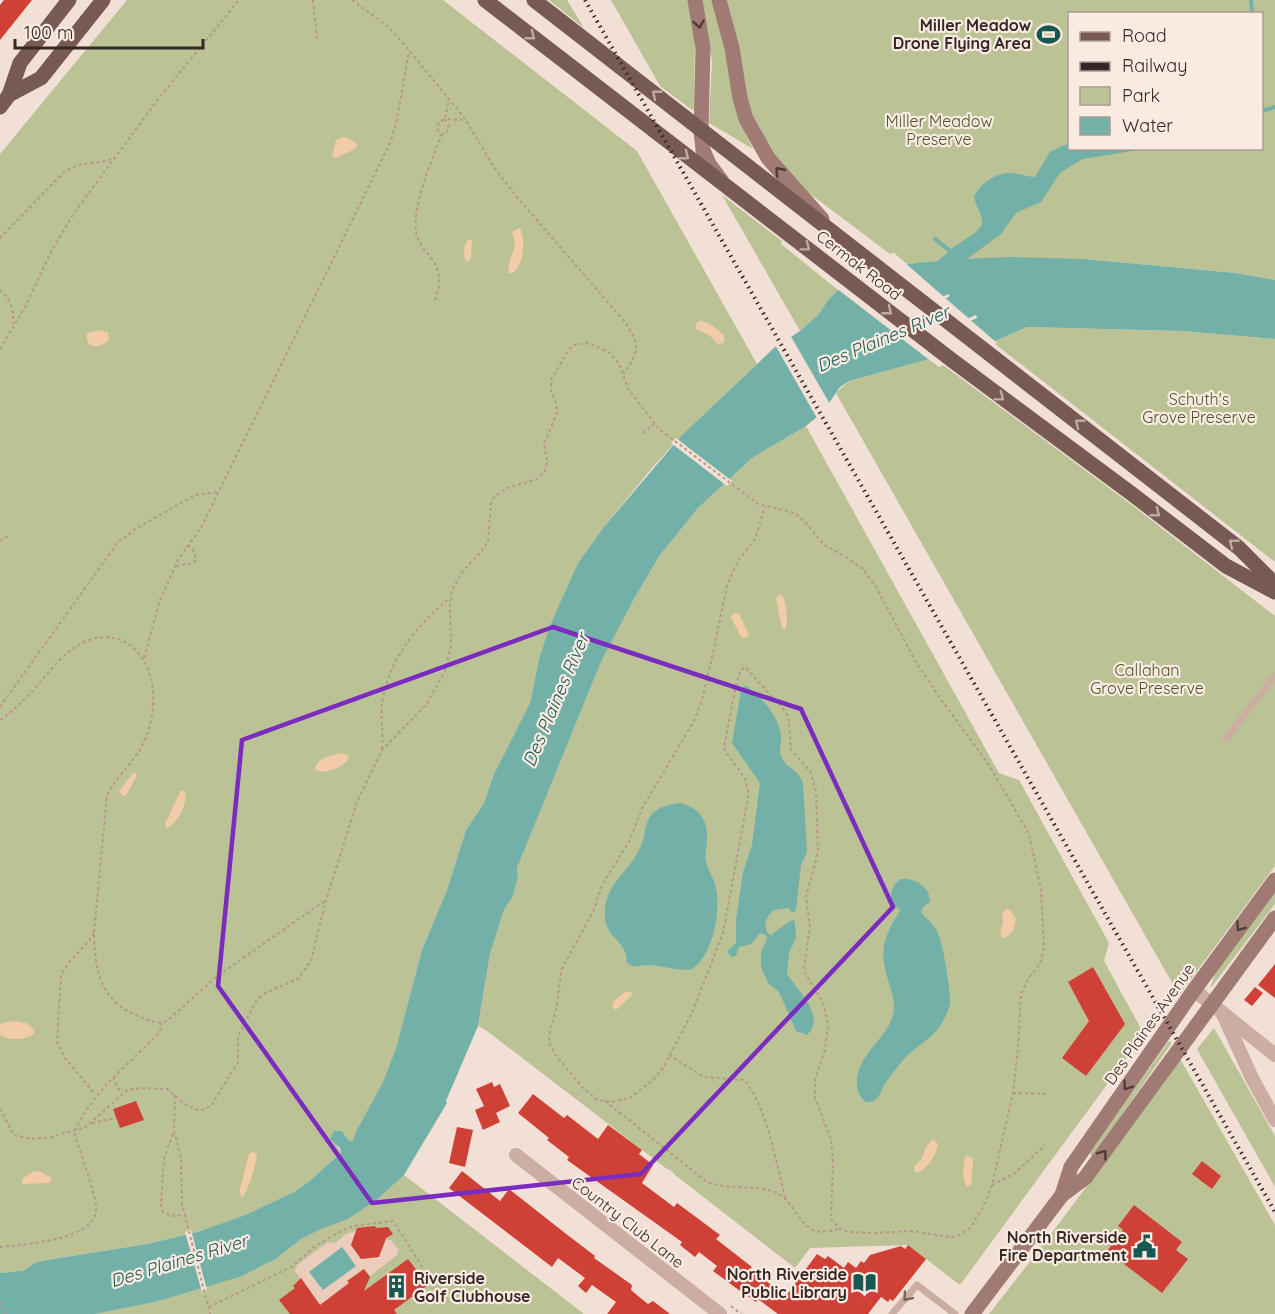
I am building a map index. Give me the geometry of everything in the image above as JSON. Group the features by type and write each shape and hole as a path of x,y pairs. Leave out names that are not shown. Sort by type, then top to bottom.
{"main road":[{"path":"3,96 20,63 69,0"},
{"path":"3,96 40,78 103,0"},
{"name":"Cermak Road","path":"485,0 953,361 1226,566 1275,592"},
{"name":"Cermak Road","path":"534,0 1239,548 1275,584"},
{"path":"695,0 703,48 701,131 703,150 709,164 726,187"},
{"path":"718,0 732,48 740,98 755,138 768,158 832,231"},
{"name":"Des Plaines Avenue","path":"1062,1195 1071,1167 1194,990 1275,880"},
{"name":"Des Plaines Avenue","path":"972,1314 1062,1195 1085,1178 1217,1008 1275,918"}],"street":[{"path":"1194,990 1275,1055"},
{"path":"1217,1008 1275,1120"},
{"name":"Country Club Lane","path":"516,1155 720,1314"}],"lane":[{"path":"1226,738 1275,676"},
{"path":"892,1314 917,1285 955,1314"}],"path":[{"path":"0,349 14,327 62,233 94,186 159,98 239,0"},
{"path":"313,0 317,39"},
{"path":"352,0 387,26 449,98 505,181 631,331 637,350 633,361 623,374"},
{"path":"143,660 160,600 176,566 202,526 391,141 409,51"},
{"path":"435,300 439,284 438,270 417,238 416,221 427,174 441,136 447,132 449,127 445,119 449,98"},
{"path":"441,136 437,128 440,122 445,119 466,120"},
{"path":"0,238 64,172 75,165 98,163 117,157"},
{"path":"0,290 9,298 14,327"},
{"path":"0,1109 14,1135 31,1140 74,1132 86,1127 127,1090 166,1089 197,1110 210,1106 238,1062 239,1031 256,1001 265,993 298,979 308,967 314,953 326,900 357,802 382,750 426,705 446,671 451,645 450,598 456,581 488,541 491,504 494,497 507,488 537,479 545,471 547,459 544,445 557,413 551,391 551,380 565,353 574,345 588,343 610,352 615,357 628,389 659,429 750,499 765,507 797,515 806,522 823,544 846,556 863,569 876,587 916,662 989,765 1029,834 1041,889 1044,948 1040,964 1028,979 1021,994 1013,1093 992,1185 976,1221 957,1236 912,1231 858,1233 840,1229 816,1231 806,1226 785,1197 761,1109 753,1090 744,1080 704,1077 669,1055"},
{"path":"643,433 654,424"},
{"path":"0,707 118,542 137,528 195,495 218,492"},
{"path":"765,507 755,538 738,561 727,585 702,700 694,721 641,810 630,840 602,885 594,910 562,968 556,1010 549,1037 551,1049 589,1095 597,1100 622,1100 637,1094 659,1074 692,1013 719,946 726,920 748,792 746,779 724,751 735,690 740,671 746,667 777,700 784,711 789,720 792,750 805,764 813,779 818,852 806,897 810,927 804,967 826,1012 826,1043 815,1079 815,1098 831,1139 833,1162 830,1215 833,1223 840,1229"},
{"path":"0,541 8,536"},
{"path":"176,566 196,560 194,551 188,545"},
{"path":"382,750 382,704 390,676 413,634 450,598"},
{"path":"0,720 25,699 75,647 91,639 107,637 123,641 130,645 143,660 152,683 153,710 142,747 111,787 107,796 94,933 96,965 109,996 129,1012 162,1023"},
{"path":"0,1247 77,1233 89,1224 96,1213 96,1199 74,1132 96,1095 157,1035 162,1023 216,976 326,900"},
{"path":"94,933 68,963 61,976 57,1041 64,1057 96,1095"},
{"path":"113,1077 122,1094"},
{"path":"1013,1093 1048,1094"},
{"path":"175,1095 174,1131 181,1157 180,1189 184,1215 210,1314"},
{"path":"605,1101 707,1182 722,1187 772,1190 785,1197"},
{"path":"90,1123 116,1118"},
{"path":"174,1131 164,1158 161,1205 163,1212 168,1215 184,1215"},
{"path":"992,1185 1015,1173 1045,1145"},
{"path":"209,1307 279,1274 293,1266 314,1247 354,1226 393,1221 423,1268"},
{"path":"0,1301 4,1314"}],"highlighted area":[{"path":"553,627 801,709 893,907 641,1174 372,1203 218,986 242,740"}],"green space":[{"path":"127,0 443,0 637,151 757,364 682,435 651,469 578,563 539,659 530,703 493,776 484,803 466,830 447,890 422,950 396,1048 383,1082 355,1133 353,1141 349,1141 342,1131 336,1144 341,1153 307,1183 294,1192 245,1215 197,1232 147,1244 47,1260 20,1272 0,1273 0,154"},
{"path":"549,0 567,0 584,28"},
{"path":"611,0 690,0 695,29 694,108 692,110 660,86"},
{"path":"701,0 713,0 744,130 753,149 709,123 712,61"},
{"name":"Miller Meadow Preserve","path":"723,0 1275,0 1275,280 1236,273 1084,259 966,259 907,264 894,253 890,254 805,190 781,165 753,122"},
{"path":"722,195 782,241 781,244 838,290 818,315 800,331"},
{"name":"Schuth's Grove Preserve","path":"1027,327 1182,331 1275,339 1275,562 995,344 997,343 995,341"},
{"name":"Callahan Grove Preserve","path":"929,359 939,367 943,365 1128,502 1275,616 1275,866 1179,995 836,393 849,381"},
{"path":"806,426 999,773 1019,780 1109,943 1104,961 1144,1034 960,1285 908,1245 810,1248 795,1268 672,1171 478,1026 490,954 504,910 513,896 518,878 517,868 601,662 635,597 660,555 698,508 752,458"},
{"path":"1275,892 1275,904 1210,989 1215,973"},
{"path":"1214,1028 1275,1136 1275,1187 1197,1049"},
{"path":"1171,1041 1094,1155 1091,1156 1090,1152 1168,1042"},
{"path":"1179,1057 1275,1225 1275,1314 989,1314 1086,1187"},
{"path":"404,1175 584,1314 95,1314 155,1302 277,1258 301,1239 379,1198"}],"sand":[{"path":"342,137 358,145 355,149 336,158 332,156 336,140"},
{"path":"520,228 523,239 522,258 517,269 509,273 509,262 514,250 512,232"},
{"path":"469,239 472,241 471,257 469,261 466,261 464,249"},
{"path":"699,321 709,324 724,335 724,343 718,344 709,335 696,329"},
{"path":"99,330 108,332 109,340 97,346 90,345 87,333"},
{"path":"779,594 783,596 786,609 785,630 782,628 776,599"},
{"path":"734,613 739,614 749,635 745,638 741,637 731,617"},
{"path":"341,753 349,756 342,765 322,772 315,770 321,760"},
{"path":"134,772 137,775 126,796 122,795 119,791"},
{"path":"181,790 185,792 183,807 178,818 167,828 165,824"},
{"path":"1007,909 1016,919 1013,931 1005,938 1002,937 1000,931 1003,922 1002,913"},
{"path":"625,992 631,992 632,995 616,1010 613,1008 613,1002"},
{"path":"16,1021 26,1023 34,1030 34,1034 17,1039 0,1035 2,1023"},
{"path":"933,1139 938,1144 933,1157 924,1169 916,1173 914,1167"},
{"path":"252,1152 257,1154 256,1163 242,1197 239,1193 249,1154"},
{"path":"965,1157 973,1159 973,1162 972,1184 967,1187 963,1168"},
{"path":"39,1171 52,1178 50,1183 22,1184 22,1179 32,1172"}],"shaded area":[{"path":"356,1231 351,1245 361,1259 379,1257 386,1240 391,1240 399,1250 397,1255 370,1276 364,1269 320,1305 295,1271 297,1265 328,1242 335,1243 346,1234"}],"water":[{"name":"Des Plaines River","path":"1068,143 1068,150 1139,150 1083,159 1071,166 1060,173 1041,202 1016,213 1001,234 967,259 1009,257 1084,259 1236,273 1275,280 1275,339 1182,331 1027,327 995,341 849,381 840,387 823,412 806,426 752,458 698,508 660,555 635,597 601,662 517,868 518,878 513,896 504,910 490,954 478,1026 447,1103 404,1175 379,1198 348,1219 301,1239 277,1258 242,1276 155,1302 95,1314 0,1314 0,1273 23,1271 35,1263 47,1260 147,1244 197,1232 245,1215 294,1192 341,1153 340,1148 330,1139 334,1131 342,1131 349,1141 353,1141 355,1133 383,1082 396,1048 422,950 447,890 466,830 484,803 493,776 530,703 539,659 550,626 578,563 603,528 682,435 775,347 800,331 818,315 838,290 907,264 938,261 982,225 974,197 984,184 1005,173 1035,177 1050,152","holes":["949,294 949,297 884,324 881,322","976,315 977,318 912,346 909,343"]},
{"path":"745,685 773,713 781,735 782,758 798,774 803,783 807,852 801,865 796,910 792,913 789,908 774,911 765,922 767,933 771,935 790,921 795,922 796,938 789,953 787,974 803,995 812,1012 814,1020 807,1035 796,1031 779,992 768,983 761,967 761,952 767,939 766,935 760,933 751,944 739,947 736,956 731,957 727,951 736,943 736,920 743,872 752,845 760,783 732,743 741,691"},
{"path":"680,803 697,811 706,826 705,859 717,894 717,917 711,942 700,962 692,969 681,970 652,965 632,966 627,963 622,946 606,924 605,907 612,888 636,856 651,816 663,807"},
{"path":"901,879 921,884 929,896 930,902 923,907 921,912 940,938 950,1004 938,1029 904,1059 886,1082 877,1099 868,1102 859,1093 857,1076 865,1057 884,1033 893,1015 893,999 883,954 889,930 900,911 892,905 891,897 893,887"},
{"path":"342,1247 356,1266 323,1290 309,1272"}],"pier":[{"path":"904,262 997,343 932,362 836,288"},
{"path":"789,333 831,406 818,420 774,343"},
{"path":"676,438 732,481 727,486 671,443"},
{"path":"191,1230 207,1290 202,1292 185,1232"}],"building":[{"path":"4,0 32,0 0,40 0,5"},
{"path":"1275,964 1275,998 1258,985"},
{"path":"1093,967 1125,1024 1086,1076 1062,1058 1089,1021 1068,982"},
{"path":"1255,987 1263,993 1252,1006 1244,1000"},
{"path":"492,1082 494,1087 500,1084 510,1106 496,1113 500,1122 483,1130 475,1110 484,1106 476,1089"},
{"path":"533,1094 564,1118 567,1115 598,1139 608,1125 642,1150 639,1154 653,1165 642,1183 674,1207 677,1203 720,1235 716,1239 786,1296 817,1254 825,1259 828,1256 844,1268 848,1262 856,1268 870,1255 901,1246 905,1249 908,1245 926,1259 893,1301 890,1299 888,1302 881,1297 868,1314 778,1314 758,1299 756,1302 736,1288 713,1271 717,1266 699,1252 695,1257 680,1245 682,1242 567,1160 569,1157 518,1113"},
{"path":"136,1101 144,1120 120,1128 113,1109"},
{"path":"457,1127 473,1130 465,1167 449,1163"},
{"path":"1202,1161 1221,1176 1212,1189 1192,1174"},
{"path":"462,1171 500,1201 509,1189 595,1256 594,1258 632,1285 631,1290 648,1304 653,1301 670,1314 607,1314 616,1302 592,1285 586,1293 578,1286 585,1278 558,1258 552,1267 449,1188"},
{"name":"North Riverside Fire Department","path":"1134,1205 1182,1242 1176,1250 1188,1259 1162,1293 1107,1251 1123,1230 1118,1226"},
{"path":"375,1226 376,1228 388,1227 393,1234 386,1238 379,1257 361,1259 351,1245 357,1228"},
{"name":"Riverside Golf Clubhouse","path":"408,1259 428,1285 394,1310 397,1314 290,1314 279,1300 295,1288 293,1286 301,1278 320,1305 364,1269 370,1277 364,1291"}],"waterway":[{"path":"1251,0 1252,12"},
{"path":"1263,111 1275,107"},
{"path":"935,239 954,254"}],"railway":[{"path":"585,0 1275,1212"}],"place":[{"name":"Miller Meadow Drone Flying Area","path":"1049,34"},
{"name":"North Riverside Fire Department","path":"1145,1246"},
{"name":"North Riverside Public Library","path":"865,1283"},
{"name":"Riverside Golf Clubhouse","path":"396,1287"}]}
